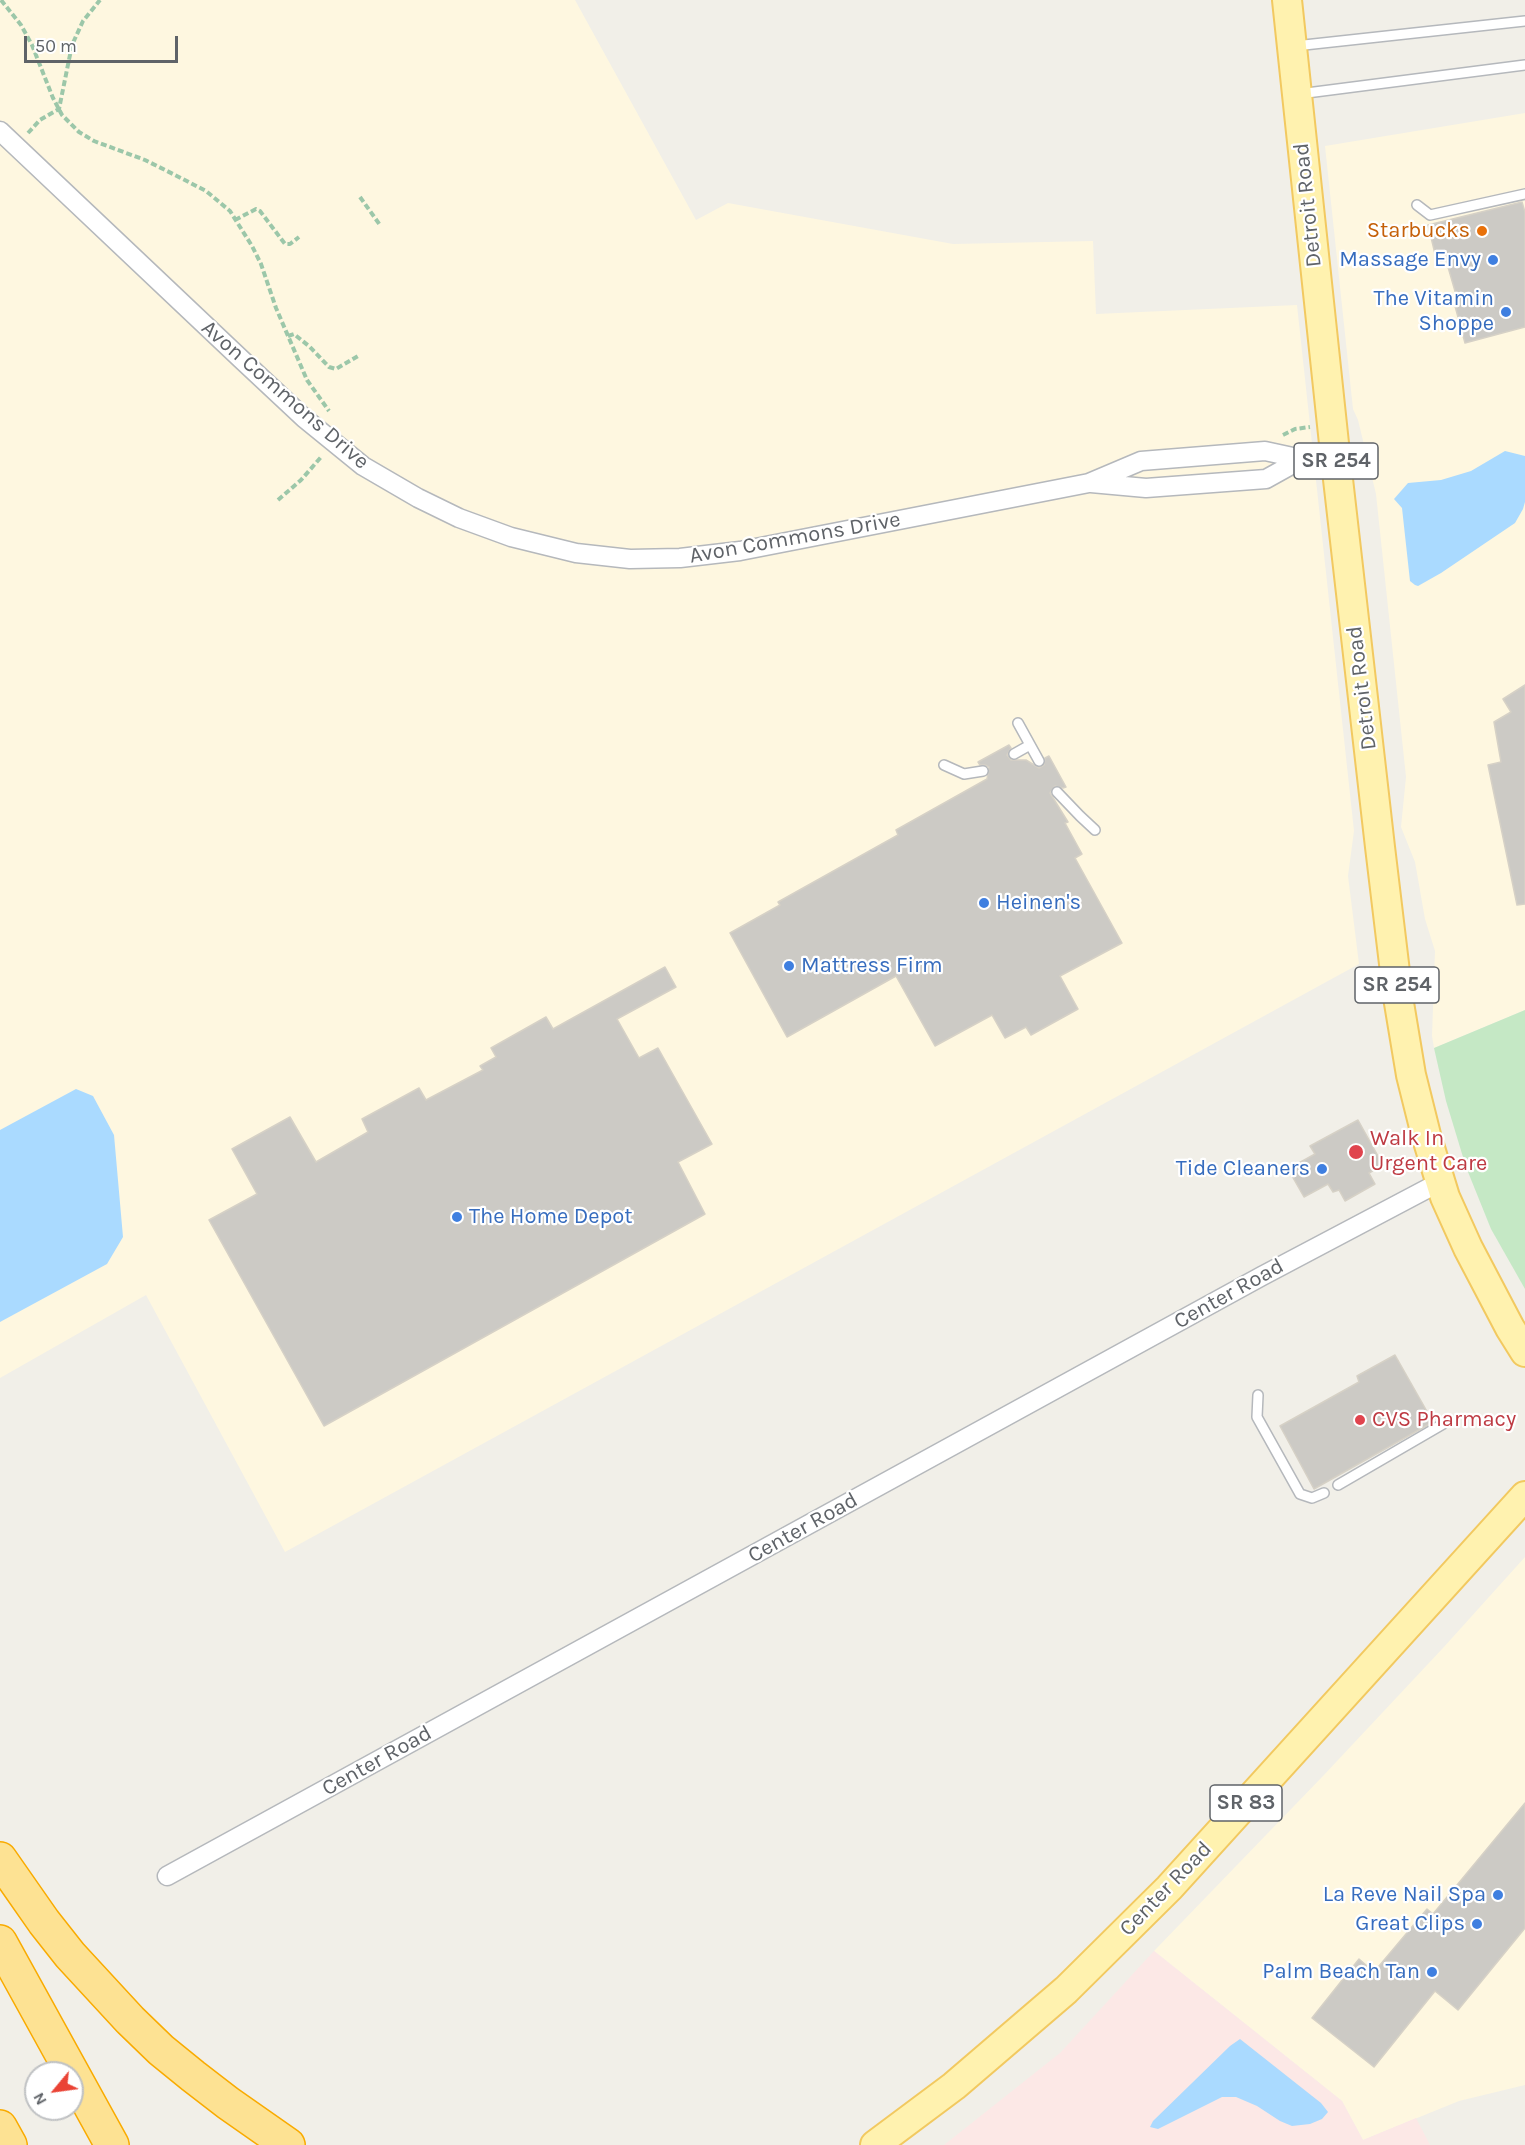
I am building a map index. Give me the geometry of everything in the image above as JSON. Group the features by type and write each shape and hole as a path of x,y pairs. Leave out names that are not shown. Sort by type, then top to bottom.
{"highway":[{"path":"0,1859 70,1955 130,2020 161,2050 202,2083 288,2145"},
{"path":"0,1942 112,2145"},
{"path":"0,2127 10,2145"}],"main road":[{"name":"Detroit Road","path":"1287,0 1335,453 1398,997 1418,1103 1440,1182 1468,1248 1525,1352"},
{"name":"Center Road","path":"875,2145 954,2086 1066,1990 1169,1888 1525,1496"}],"street":[{"name":"Avon Commons Drive","path":"0,131 304,418 334,442 363,465 390,482 459,518 511,537 576,552 630,559 680,558 740,551 1089,483 1141,461 1265,451 1302,459"},
{"name":"Avon Commons Drive","path":"1089,483 1146,488 1266,479 1302,459 1335,453"},
{"name":"Center Road","path":"167,1876 1253,1281 1440,1182"}],"lane":[{"path":"1291,47 1525,21"},
{"path":"1296,95 1525,65"},
{"path":"1417,204 1430,216 1525,194"},
{"path":"1018,723 1039,761"},
{"path":"1014,754 1030,745"},
{"path":"944,765 964,774 983,771"},
{"path":"1057,792 1095,830"},
{"path":"1258,1395 1257,1417 1300,1494 1312,1498 1324,1493"},
{"path":"1338,1485 1443,1424"}],"path":[{"path":"1,0 21,25 32,45 59,109 79,132 94,141 145,160 206,191 230,211 261,264 307,380 330,413"},
{"path":"17,147 40,120 59,109 72,45 83,21 100,0"},
{"path":"360,196 380,225"},
{"path":"235,220 256,209 260,211 285,244 290,244 299,237"},
{"path":"288,336 294,334 329,367 336,369 358,356"},
{"path":"1278,437 1295,429 1332,425"},
{"path":"278,500 301,480 334,442"}],"shaded area":[{"path":"0,0 575,0 696,220 728,203 953,244 1093,241 1096,314 1297,305 1354,831 1348,876 1359,964 285,1552 146,1295 0,1378"},
{"path":"1525,113 1525,1010 1434,1048 1432,1036 1435,951 1425,919 1415,862 1401,827 1406,777 1376,494 1358,420 1353,409 1325,146"},
{"path":"1525,1557 1525,2085 1459,2101 1363,2140 1342,2101 1154,1951 1323,1776"},
{"path":"1154,1951 1342,2101 1363,2140 1416,2118 1430,2145 944,2145 1060,2053"}],"green space":[{"path":"1525,1010 1525,1289 1491,1229 1466,1167 1446,1101 1434,1048"}],"water":[{"path":"1505,451 1525,456 1525,502 1515,523 1441,573 1418,586 1415,585 1410,581 1402,508 1394,499 1408,483 1441,480 1471,471"},
{"path":"76,1089 93,1096 114,1135 123,1237 107,1264 0,1322 0,1130"},
{"path":"1240,2039 1321,2103 1328,2112 1322,2119 1310,2124 1292,2126 1236,2097 1222,2097 1158,2129 1150,2127 1153,2121"}],"building":[{"path":"1522,202 1525,212 1525,327 1465,343 1455,306 1459,305 1446,260 1437,262 1428,225"},
{"path":"1525,685 1525,904 1517,905 1488,765 1501,762 1494,722 1511,712 1503,699"},
{"path":"1009,745 1011,748 1007,755 1011,760 1026,760 1039,768 1044,765 1045,758 1049,756 1066,787 1055,786 1050,793 1068,822 1065,823 1082,854 1075,858 1122,943 1060,976 1078,1009 1031,1035 1026,1027 1005,1038 992,1015 935,1046 896,976 787,1037 730,933 780,905 778,902 898,835 896,830 987,779 989,767 980,765 978,762"},
{"name":"The Home Depot","path":"665,967 676,987 617,1019 639,1058 658,1048 712,1144 678,1162 705,1214 324,1426 209,1220 257,1194 232,1149 290,1117 316,1162 368,1132 362,1119 419,1088 426,1100 483,1070 480,1066 496,1057 491,1048 546,1017 553,1029"},
{"path":"1358,1120 1383,1165 1369,1173 1375,1184 1345,1201 1339,1190 1333,1192 1328,1184 1304,1197 1288,1169 1315,1154 1310,1146"},
{"path":"1395,1355 1433,1422 1314,1489 1280,1426 1359,1382 1357,1376"},
{"path":"1525,1803 1525,1928 1458,2010 1435,1991 1374,2067 1312,2018 1359,1959 1374,1972 1427,1909 1433,1914"}],"place":[{"name":"Starbucks","path":"1482,231"},
{"name":"Massage Envy","path":"1493,260"},
{"name":"The Vitamin Shoppe","path":"1506,312"},
{"name":"Heinen's","path":"984,903"},
{"name":"Mattress Firm","path":"789,966"},
{"name":"Walk In Urgent Care","path":"1356,1152"},
{"name":"Tide Cleaners","path":"1322,1169"},
{"name":"The Home Depot","path":"457,1217"},
{"name":"CVS Pharmacy","path":"1360,1420"},
{"name":"La Reve Nail Spa","path":"1498,1895"},
{"name":"Great Clips","path":"1477,1924"},
{"name":"Palm Beach Tan","path":"1432,1972"}]}
